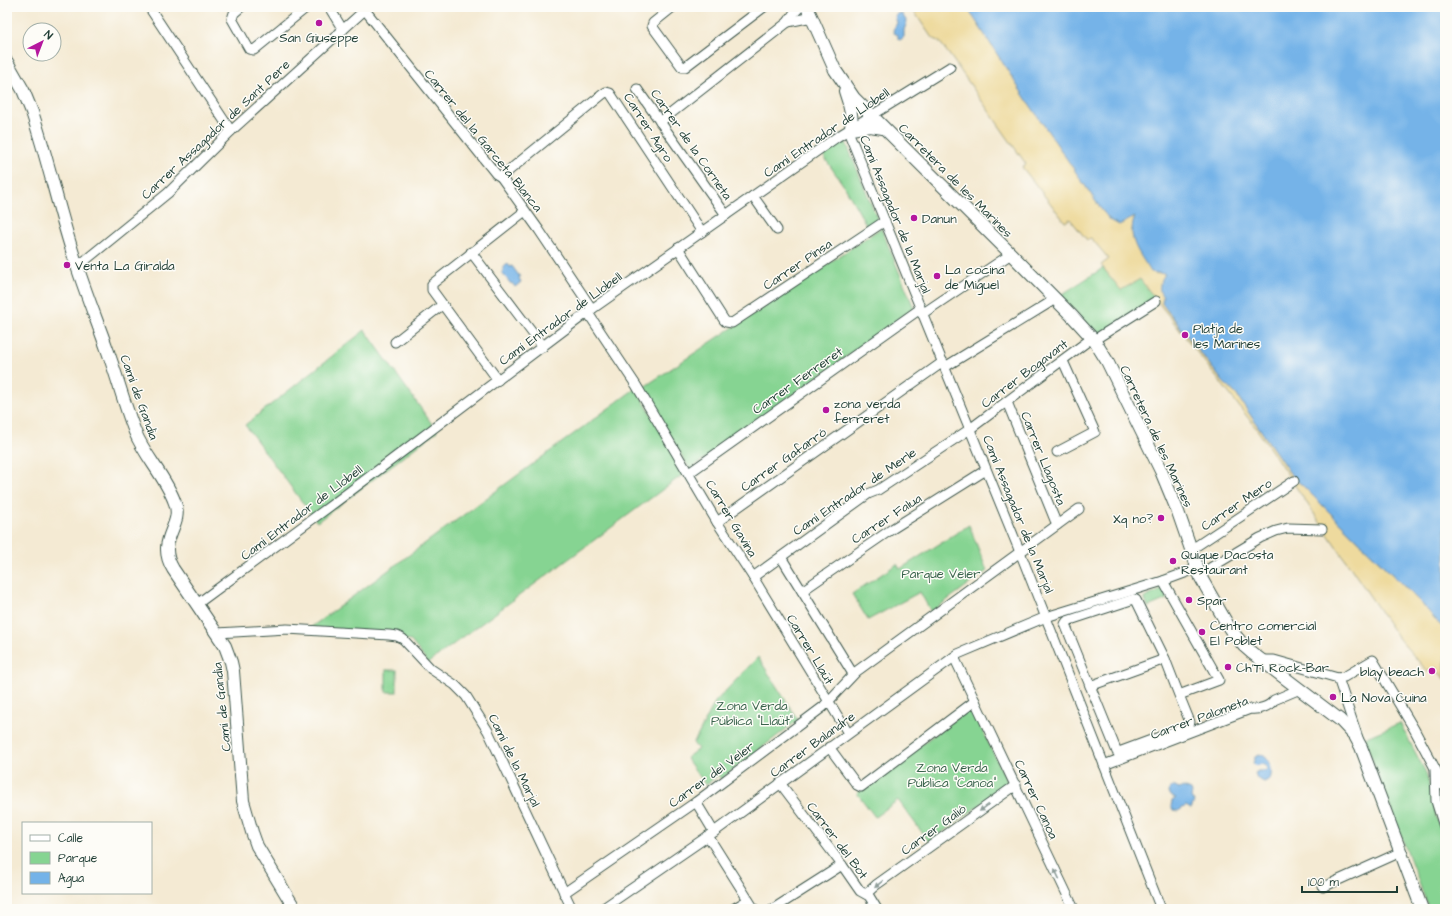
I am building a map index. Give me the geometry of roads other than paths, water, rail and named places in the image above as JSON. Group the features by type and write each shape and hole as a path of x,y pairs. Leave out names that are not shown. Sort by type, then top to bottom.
{"main road":[{"name":"Carretera de les Marines","path":"809,12 831,63 842,82 854,98 1054,297 1093,339 1107,361 1161,471 1178,512 1199,571 1230,629 1244,646 1340,720 1354,736 1361,747 1422,909"},
{"name":"Camí de Gandia","path":"7,62 23,90 32,112 77,267 107,348 135,431 176,504 176,516 167,541 166,555 173,569 217,633 229,654 234,672 243,801 257,846 296,909"},
{"path":"842,82 849,102 852,122 850,130 870,126 883,128"}],"street":[{"path":"149,7 231,131"},
{"path":"241,7 234,13 232,19 250,49 254,50 307,7"},
{"path":"330,7 343,30"},
{"path":"673,7 653,23 652,26 682,68 764,7"},
{"path":"788,22 800,7"},
{"name":"Carrer Assagador de Sant Pere","path":"77,267 168,193 231,131 367,9"},
{"name":"Carrer del la Garceta Blanca","path":"367,9 419,80 496,174 501,177 525,211 590,311 689,473"},
{"path":"660,122 788,22 809,12"},
{"name":"Camí Entrador de Llobell","path":"197,604 590,311 678,248 871,116 950,67"},
{"name":"Carrer de la Corneta","path":"637,89 726,215"},
{"name":"Carrer Agro","path":"501,177 603,94 606,92 610,93 702,232"},
{"name":"Camí Assagador de la Marjal","path":"850,130 884,221 1020,552 1161,909"},
{"path":"753,196 777,230"},
{"path":"498,380 442,305 432,290 432,284 525,211"},
{"name":"Carrer Pinsa","path":"678,248 724,320 732,323 884,221"},
{"path":"471,252 543,347"},
{"name":"Carrer Ferreret","path":"689,473 921,311 1011,254"},
{"name":"Carrer Gafarró","path":"717,522 944,365 1049,303 1054,297"},
{"name":"Carrer Bogavant","path":"970,429 1093,339 1156,301"},
{"path":"395,342 442,305"},
{"path":"1057,452 1095,432 1063,361"},
{"name":"Carrer Llagosta","path":"1007,402 1057,525"},
{"name":"Camí Entrador de Merle","path":"753,577 868,494 878,490 970,429"},
{"name":"Carrer Falua","path":"802,591 892,529 986,470"},
{"name":"Carrer Gavina","path":"689,473 717,522 753,577"},
{"name":"Carrer Mero","path":"1192,549 1294,481"},
{"name":"Carrer Llagosta","path":"1020,552 1079,509"},
{"name":"Carrer Balandre","path":"602,909 711,834 954,657 1046,617 1199,571 1276,531 1288,528 1322,529"},
{"name":"Carrer del Veler","path":"564,893 696,802 823,707 853,674 1020,552"},
{"path":"781,557 853,674"},
{"name":"Carrer Llaüt","path":"753,577 848,733"},
{"path":"1163,581 1219,680 1179,695"},
{"path":"1136,600 1166,659 1179,695 1190,725 1119,752 1116,751 1066,624 1067,621 1136,600"},
{"name":"Camí de la Marjal","path":"217,633 287,629 389,635 397,636 403,639 431,669 466,696 488,731 572,909"},
{"name":"Carrer Canoa","path":"954,657 1074,909"},
{"path":"1090,686 1166,659"},
{"path":"1261,660 1274,660 1338,678 1344,677 1373,660 1414,729 1445,787"},
{"path":"1338,678 1361,747"},
{"name":"Carrer Palometa","path":"1104,765 1250,709 1256,710 1271,704 1274,700 1300,689"},
{"path":"829,747 857,786 861,787 975,701"},
{"path":"1435,769 1436,801 1445,830"},
{"name":"Carrer del Bot","path":"780,783 860,891 869,896 877,909"},
{"name":"Carrer Galió","path":"866,894 876,885 1016,785"},
{"path":"696,802 711,834 754,909"},
{"path":"1322,887 1401,852"},
{"path":"773,909 842,865"},
{"path":"733,909 748,900"}],"water":[{"path":"967,7 1445,7 1445,630 1422,604 1301,484 1294,479 1236,394 1224,383 1162,303 1163,297 1160,291 1160,286 1165,274 1151,272 1139,252 1133,239 1132,232 1135,217 1119,225 1110,220 1101,209 1024,96"},
{"path":"898,13 902,14 907,22 904,30 904,37 900,40 898,39 898,35 894,33 893,30 897,23 895,16"},
{"path":"508,264 510,267 512,266 520,277 521,282 515,287 502,273 503,267"},
{"path":"1259,754 1266,757 1271,768 1270,779 1264,782 1257,778 1255,773 1258,771 1266,771 1267,767 1262,764 1256,766 1253,763 1255,757"},
{"path":"1173,786 1179,789 1183,787 1191,790 1191,797 1194,802 1191,809 1186,806 1178,811 1173,810 1171,806 1172,801 1176,798 1170,796 1168,792"}],"place":[{"name":"San Giuseppe","path":"319,23"},
{"name":"Danun","path":"914,218"},
{"name":"Venta La Giralda","path":"67,265"},
{"name":"La cocina de Miguel","path":"937,276"},
{"name":"Platja de les Marines","path":"1185,335"},
{"name":"zona verda ferreret","path":"826,410"},
{"name":"Xq no?","path":"1161,518"},
{"name":"Quique Dacosta Restaurant","path":"1173,561"},
{"name":"Spar","path":"1189,600"},
{"name":"Centro comercial El Poblet","path":"1202,632"},
{"name":"Ch'Ti Rock-Bar","path":"1228,667"},
{"name":"blay beach","path":"1432,671"},
{"name":"La Nova Cuina","path":"1333,697"}],"park label":[{"name":"Parque Veler","path":"941,573"},
{"name":"Zona Verda Pública \"Llaüt\"","path":"752,712"},
{"name":"Zona Verda Pública \"Canoa\"","path":"952,774"}]}
